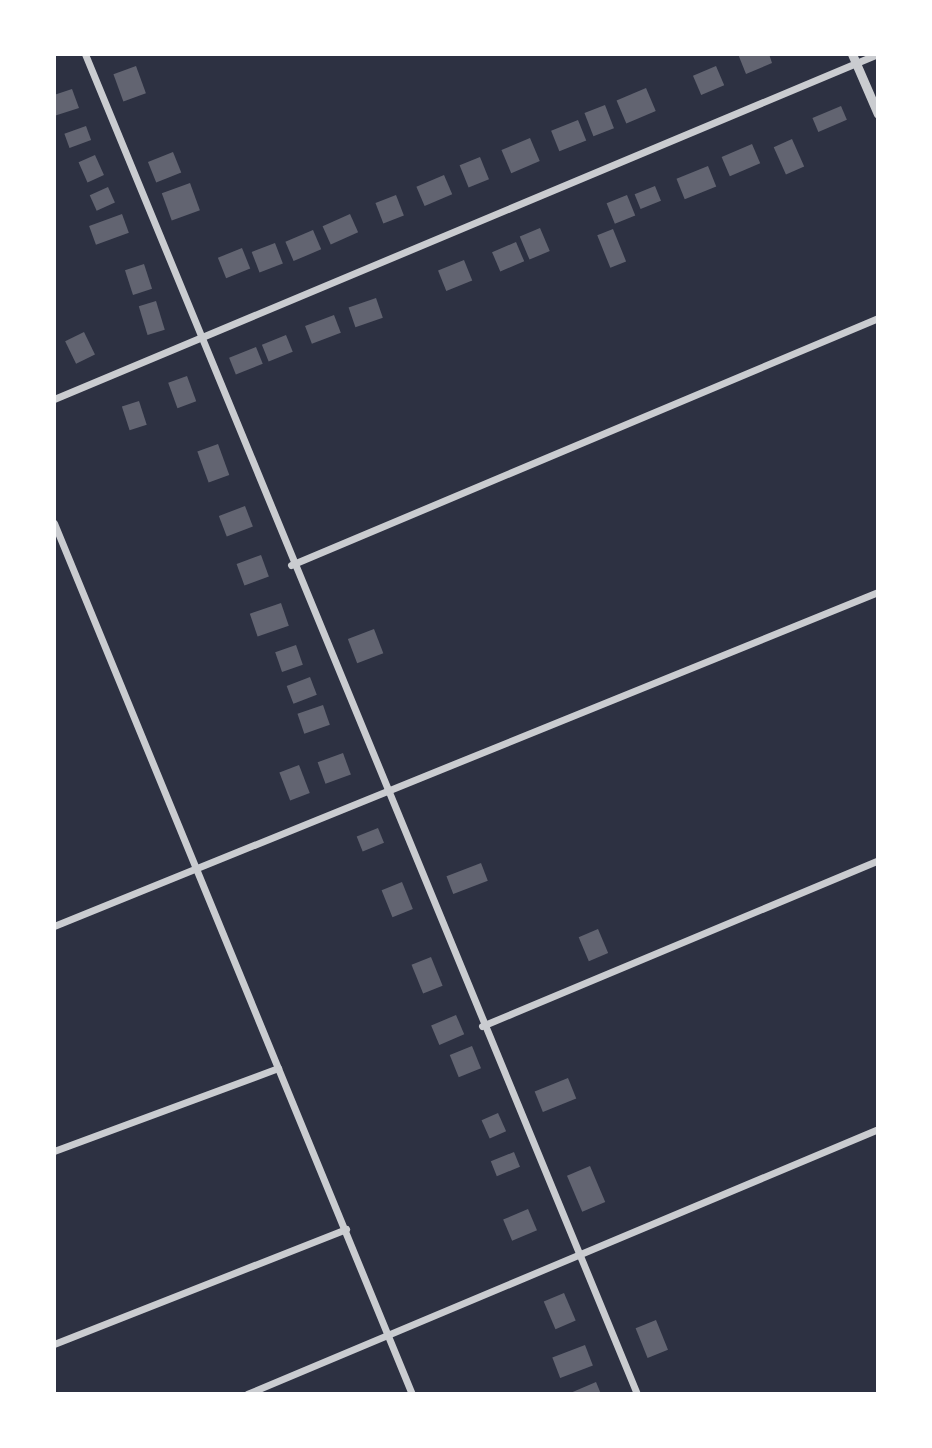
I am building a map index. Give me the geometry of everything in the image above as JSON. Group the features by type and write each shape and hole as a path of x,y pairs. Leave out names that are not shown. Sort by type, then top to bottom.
{"street":[{"path":"85,54 198,342 637,1394"},
{"path":"54,399 198,342 854,59 878,54"},
{"path":"854,59 878,114"},
{"path":"291,565 878,318"},
{"path":"54,523 199,868 412,1394"},
{"path":"54,926 878,592"},
{"path":"482,1026 878,860"},
{"path":"54,1151 278,1068"},
{"path":"247,1394 579,1252 878,1129"},
{"path":"54,1344 346,1229"}],"building":[{"path":"738,54 769,54 772,63 746,74"},
{"path":"136,66 146,93 123,101 113,74"},
{"path":"716,66 724,85 701,95 693,76"},
{"path":"646,88 656,111 626,124 617,101"},
{"path":"72,89 79,108 54,116 54,95"},
{"path":"605,105 614,128 593,136 584,113"},
{"path":"841,106 847,120 818,132 812,118"},
{"path":"578,120 586,140 559,151 551,131"},
{"path":"86,126 91,140 70,148 64,134"},
{"path":"530,138 540,161 511,173 501,150"},
{"path":"792,139 804,166 786,175 774,147"},
{"path":"752,144 760,163 730,176 722,157"},
{"path":"173,152 181,172 156,183 148,162"},
{"path":"95,155 104,175 88,182 79,162"},
{"path":"480,157 489,179 469,187 460,165"},
{"path":"708,166 716,186 685,199 676,179"},
{"path":"444,175 452,194 425,206 416,187"},
{"path":"190,183 200,210 172,221 162,193"},
{"path":"655,186 661,201 641,209 635,194"},
{"path":"108,187 115,203 97,211 90,195"},
{"path":"396,195 404,216 383,223 375,203"},
{"path":"627,195 635,215 615,224 607,203"},
{"path":"122,214 129,233 96,245 89,226"},
{"path":"350,214 358,232 331,244 323,226"},
{"path":"540,228 550,251 530,260 520,237"},
{"path":"613,229 626,261 610,268 597,235"},
{"path":"313,230 321,249 294,261 285,242"},
{"path":"516,242 524,261 500,271 492,252"},
{"path":"275,243 283,264 260,272 252,252"},
{"path":"242,248 250,268 226,278 218,258"},
{"path":"464,260 472,280 446,291 438,270"},
{"path":"144,264 152,289 133,295 125,270"},
{"path":"376,298 383,318 355,327 349,307"},
{"path":"156,301 165,330 148,335 139,306"},
{"path":"334,315 341,333 312,344 305,326"},
{"path":"84,332 95,354 76,364 65,341"},
{"path":"286,335 293,352 269,361 262,345"},
{"path":"256,347 263,364 236,375 229,358"},
{"path":"187,376 196,401 177,408 168,383"},
{"path":"139,401 147,425 130,430 122,407"},
{"path":"218,444 229,475 209,483 197,452"},
{"path":"245,506 253,527 227,537 219,516"},
{"path":"261,555 269,577 244,586 237,564"},
{"path":"281,603 289,626 258,636 250,614"},
{"path":"374,629 383,653 357,663 348,639"},
{"path":"296,645 303,665 282,672 275,652"},
{"path":"310,677 317,695 293,704 287,686"},
{"path":"323,705 330,725 304,734 297,714"},
{"path":"343,753 351,775 325,784 318,762"},
{"path":"299,765 310,793 290,801 279,773"},
{"path":"378,828 384,843 363,851 357,837"},
{"path":"481,863 488,881 453,894 446,876"},
{"path":"402,882 413,909 392,917 382,890"},
{"path":"598,929 608,953 589,961 579,937"},
{"path":"431,957 443,986 423,994 412,965"},
{"path":"456,1015 464,1034 439,1045 431,1026"},
{"path":"472,1046 481,1068 459,1077 450,1055"},
{"path":"568,1078 576,1098 543,1112 535,1091"},
{"path":"498,1113 506,1131 490,1139 482,1120"},
{"path":"514,1152 520,1167 497,1176 491,1161"},
{"path":"590,1166 605,1202 582,1212 567,1176"},
{"path":"528,1209 537,1230 512,1241 503,1220"},
{"path":"564,1293 576,1321 555,1329 544,1302"},
{"path":"656,1320 668,1350 648,1358 636,1328"},
{"path":"585,1345 593,1366 560,1378 552,1358"},
{"path":"596,1382 601,1394 568,1394"}]}
